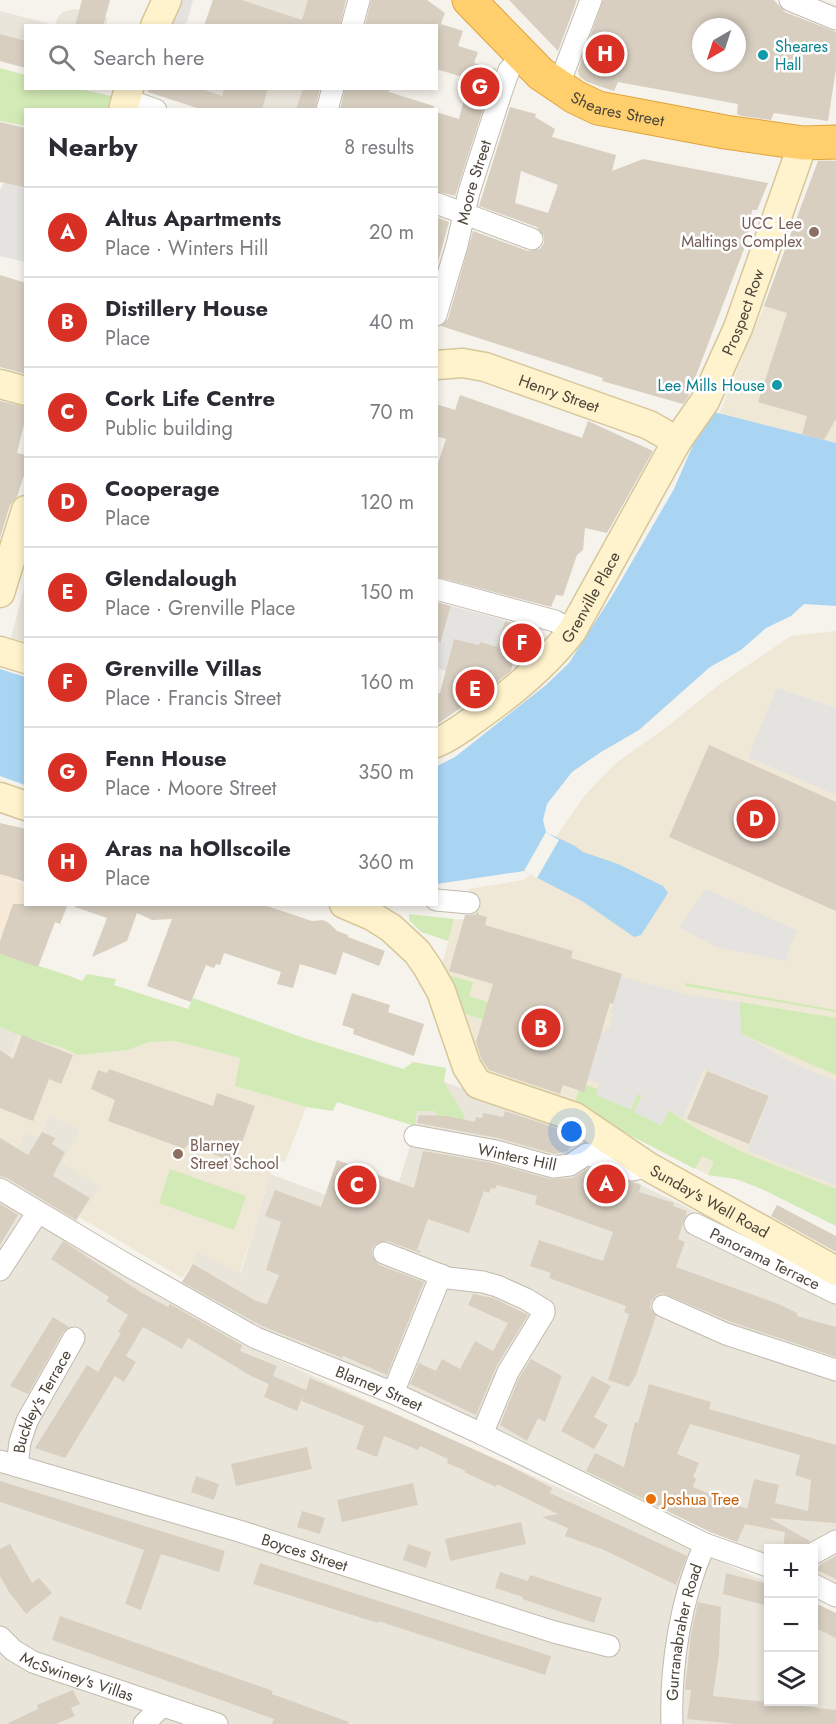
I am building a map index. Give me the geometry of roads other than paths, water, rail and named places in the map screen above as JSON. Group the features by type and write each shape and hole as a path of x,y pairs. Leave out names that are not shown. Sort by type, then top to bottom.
{"highway":[{"name":"Sheares Street","path":"469,0 523,56 558,87 598,108 725,132 826,137"}],"main road":[{"path":"156,24 167,0"},
{"name":"Prospect Row","path":"677,441 705,401 826,137"},
{"name":"Henry Street","path":"438,365 463,363 485,367 649,425 677,441"},
{"path":"0,384 24,390"},
{"name":"Grenville Place","path":"438,741 459,730 493,706 553,656 572,631 677,441"},
{"path":"0,593 24,516"},
{"path":"0,651 24,658"},
{"path":"0,797 24,805"},
{"name":"Sunday's Well Road","path":"355,906 377,910 428,968 441,991 466,1067 478,1084 575,1117 649,1167 836,1271"}],"street":[{"path":"353,24 359,0"},
{"path":"558,87 591,0"},
{"path":"790,0 836,19"},
{"name":"Moore Street","path":"438,308 469,192 509,70 523,56"},
{"path":"328,108 332,90"},
{"path":"126,99 151,108"},
{"path":"438,204 532,239"},
{"path":"438,590 555,621 572,631"},
{"path":"438,900 469,903"},
{"name":"Winters Hill","path":"415,1136 496,1151 553,1167 570,1165 587,1154 632,1170 649,1167"},
{"name":"Blarney Street","path":"0,1189 256,1338 393,1393 482,1434 705,1544 764,1565"},
{"path":"0,1270 38,1212"},
{"name":"Panorama Terrace","path":"695,1224 836,1293"},
{"path":"384,1253 448,1278 497,1286 544,1310 508,1372 482,1434"},
{"path":"393,1393 441,1275"},
{"path":"663,1306 726,1334 836,1370"},
{"name":"Buckley's Terrace","path":"8,1464 20,1442 27,1421 74,1338"},
{"name":"Boyces Street","path":"8,1464 228,1528 554,1632 609,1646"},
{"path":"818,1550 836,1541"},
{"name":"Gurranabraher Road","path":"672,1718 681,1617 692,1574 705,1544"},
{"path":"818,1587 836,1596"},
{"name":"McSwiney's Villas","path":"0,1637 13,1650 33,1662 217,1724"},
{"name":"McSwiney's Villas","path":"144,1724 162,1706"}],"water":[{"path":"714,412 836,443 836,606 804,604 791,616 766,628 741,650 710,667 639,730 572,772 547,804 543,820 546,832 583,852 618,864 663,886 668,893 641,935 634,937 582,901 524,871 438,884 438,766 455,757 546,685 569,663 615,591 674,489 702,424"},
{"path":"0,669 24,677 24,785 0,776"}],"place":[{"name":"Aras na hOllscoile","path":"605,54"},
{"name":"Sheares Hall","path":"763,55"},
{"name":"Fenn House","path":"480,87"},
{"name":"UCC Lee Maltings Complex","path":"814,232"},
{"name":"Lee Mills House","path":"777,385"},
{"name":"Grenville Villas","path":"522,643"},
{"name":"Glendalough","path":"475,689"},
{"name":"Cooperage","path":"756,819"},
{"name":"Distillery House","path":"541,1028"},
{"name":"Blarney Street School","path":"178,1154"},
{"name":"Altus Apartments","path":"606,1184"},
{"name":"Cork Life Centre","path":"357,1185"},
{"name":"Joshua Tree","path":"651,1499"}]}
